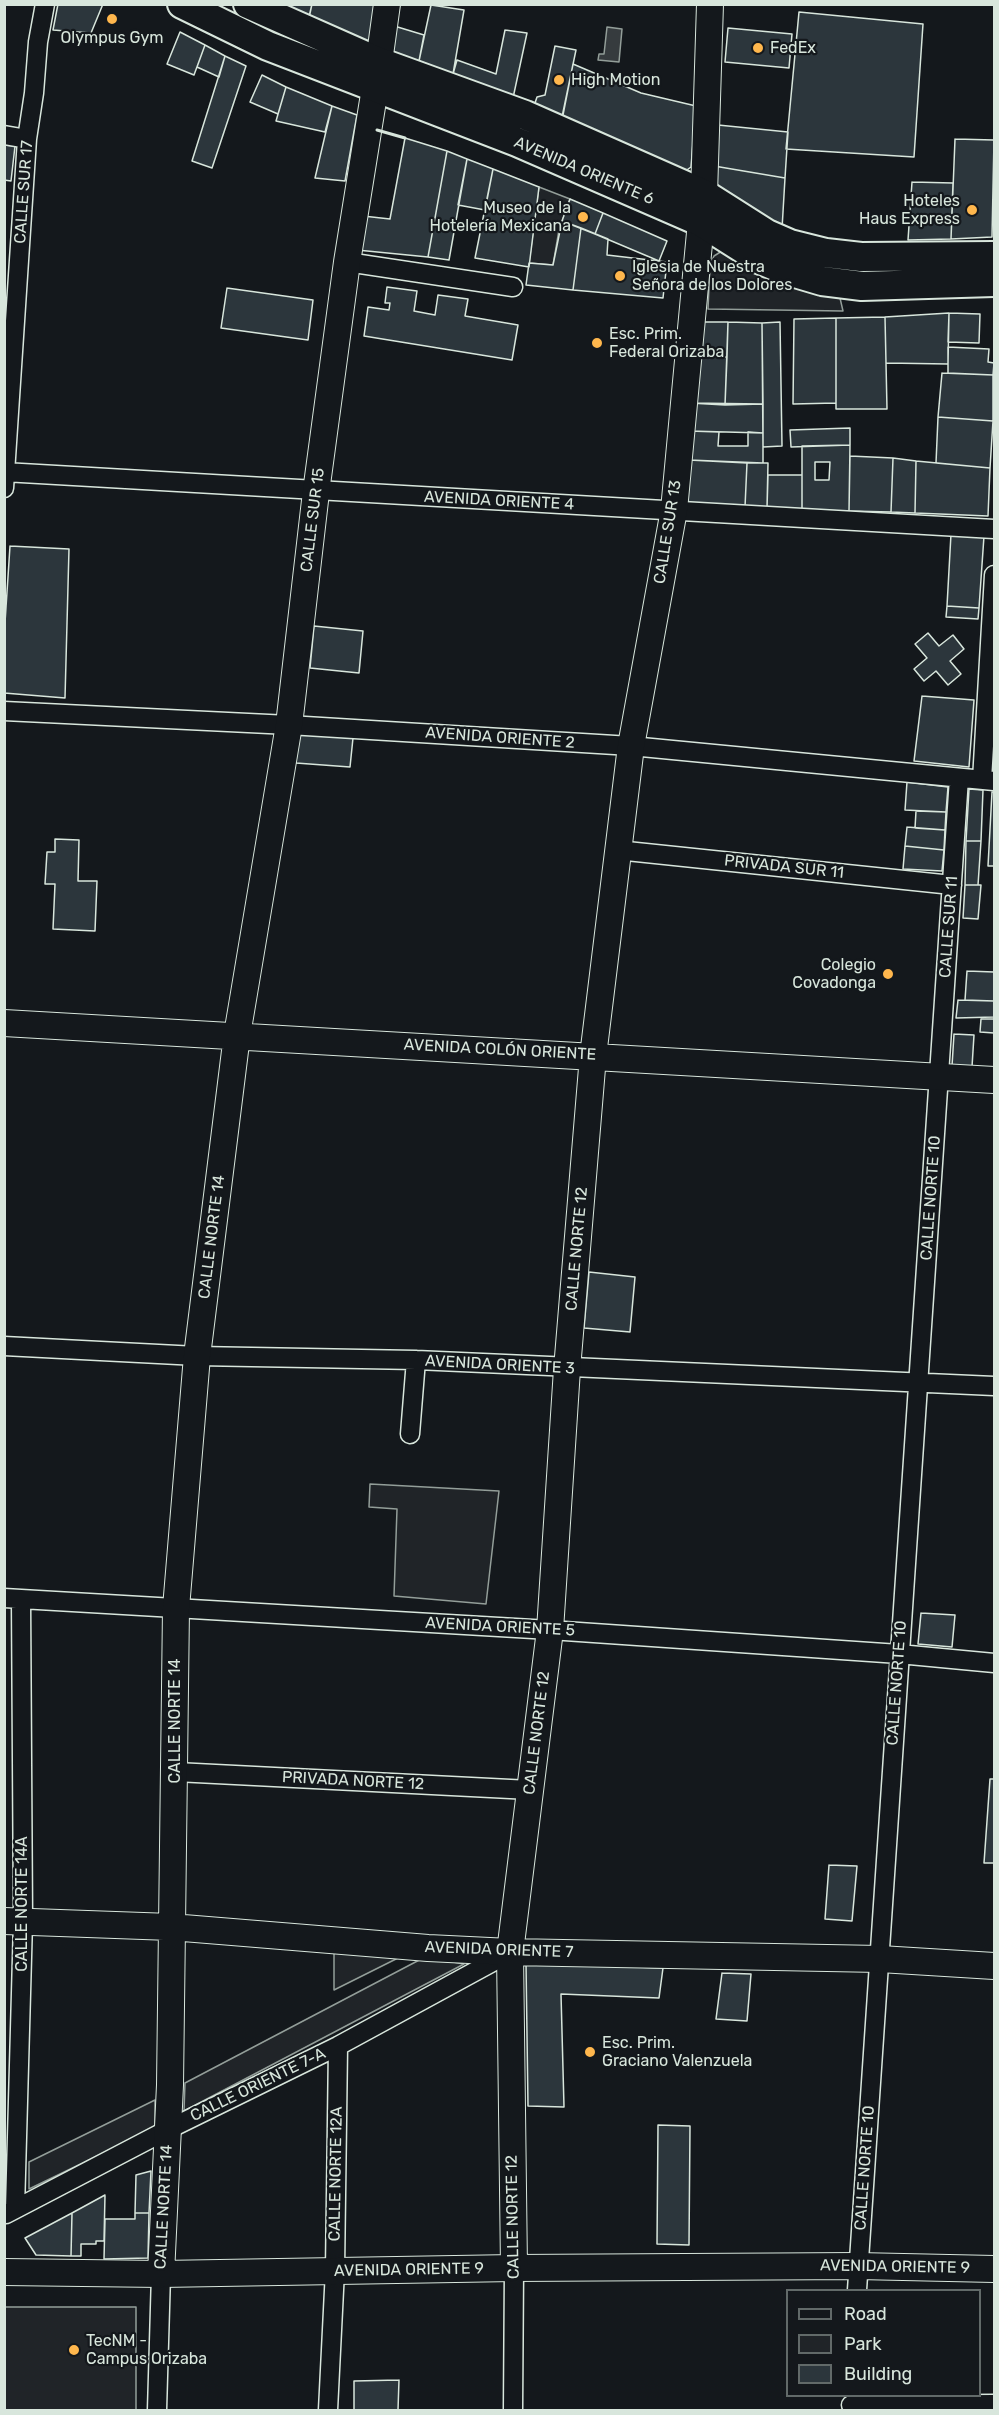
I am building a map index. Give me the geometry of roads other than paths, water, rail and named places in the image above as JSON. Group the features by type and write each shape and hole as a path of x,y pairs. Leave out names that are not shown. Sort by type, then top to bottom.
{"main road":[{"name":"AVENIDA ORIENTE 6","path":"182,4 268,46 525,115 702,208 808,249 861,257 994,256"},
{"name":"AVENIDA ORIENTE 6","path":"248,4 282,12 377,75"},
{"name":"AVENIDA ORIENTE 6","path":"702,208 761,260 785,270 822,280 862,286 994,282"}],"street":[{"name":"CALLE SUR 17","path":"5,478 27,139 38,42 45,4"},
{"name":"CALLE SUR 15","path":"237,1035 289,724 316,492 347,262 387,4"},
{"name":"CALLE SUR 13","path":"593,1056 631,746 674,510 702,208 710,4"},
{"path":"4,135 27,139"},
{"path":"347,262 513,287"},
{"name":"AVENIDA ORIENTE 4","path":"5,478 674,510 994,530"},
{"path":"988,781 994,575"},
{"name":"AVENIDA ORIENTE 2","path":"4,711 289,724 631,746 988,781"},
{"name":"CALLE SUR 11","path":"939,1076 959,778"},
{"name":"PRIVADA SUR 11","path":"617,850 952,885"},
{"name":"AVENIDA COLÓN ORIENTE","path":"4,1023 994,1080"},
{"name":"CALLE NORTE 14","path":"157,2410 170,2085 171,1927 176,1772 176,1608 197,1356 237,1035"},
{"name":"CALLE NORTE 12","path":"513,2410 514,2268 510,1952 550,1630 567,1369 593,1056"},
{"name":"CALLE NORTE 10","path":"858,2278 939,1076"},
{"name":"AVENIDA ORIENTE 3","path":"4,1346 197,1356 416,1360 567,1369 994,1386"},
{"path":"410,1434 416,1360"},
{"name":"AVENIDA ORIENTE 5","path":"13,1598 550,1630 899,1654 994,1664"},
{"name":"CALLE NORTE 14A","path":"10,2212 14,1921 13,1598"},
{"name":"PRIVADA NORTE 12","path":"176,1772 530,1790"},
{"name":"AVENIDA ORIENTE 7","path":"14,1921 171,1927 428,1948 510,1952 880,1959 994,1966"},
{"name":"CALLE ORIENTE 7-A","path":"10,2212 167,2130 338,2046 510,1952"},
{"name":"CALLE NORTE 12A","path":"328,2410 335,2270 338,2046"},
{"name":"AVENIDA ORIENTE 9","path":"4,2272 161,2274 514,2268 858,2278 994,2269"},
{"path":"851,2404 994,2404"}],"place":[{"name":"Olympus Gym","path":"112,19"},
{"name":"FedEx","path":"758,48"},
{"name":"High Motion","path":"559,80"},
{"name":"Hoteles Haus Express","path":"972,210"},
{"name":"Museo de la Hotelería Mexicana","path":"583,217"},
{"name":"Iglesia de Nuestra Señora de los Dolores","path":"620,276"},
{"name":"Esc. Prim. Federal Orizaba","path":"597,343"},
{"name":"Colegio Covadonga","path":"888,974"},
{"name":"Esc. Prim. Graciano Valenzuela","path":"590,2052"},
{"name":"TecNM - Campus Orizaba","path":"74,2350"}]}
